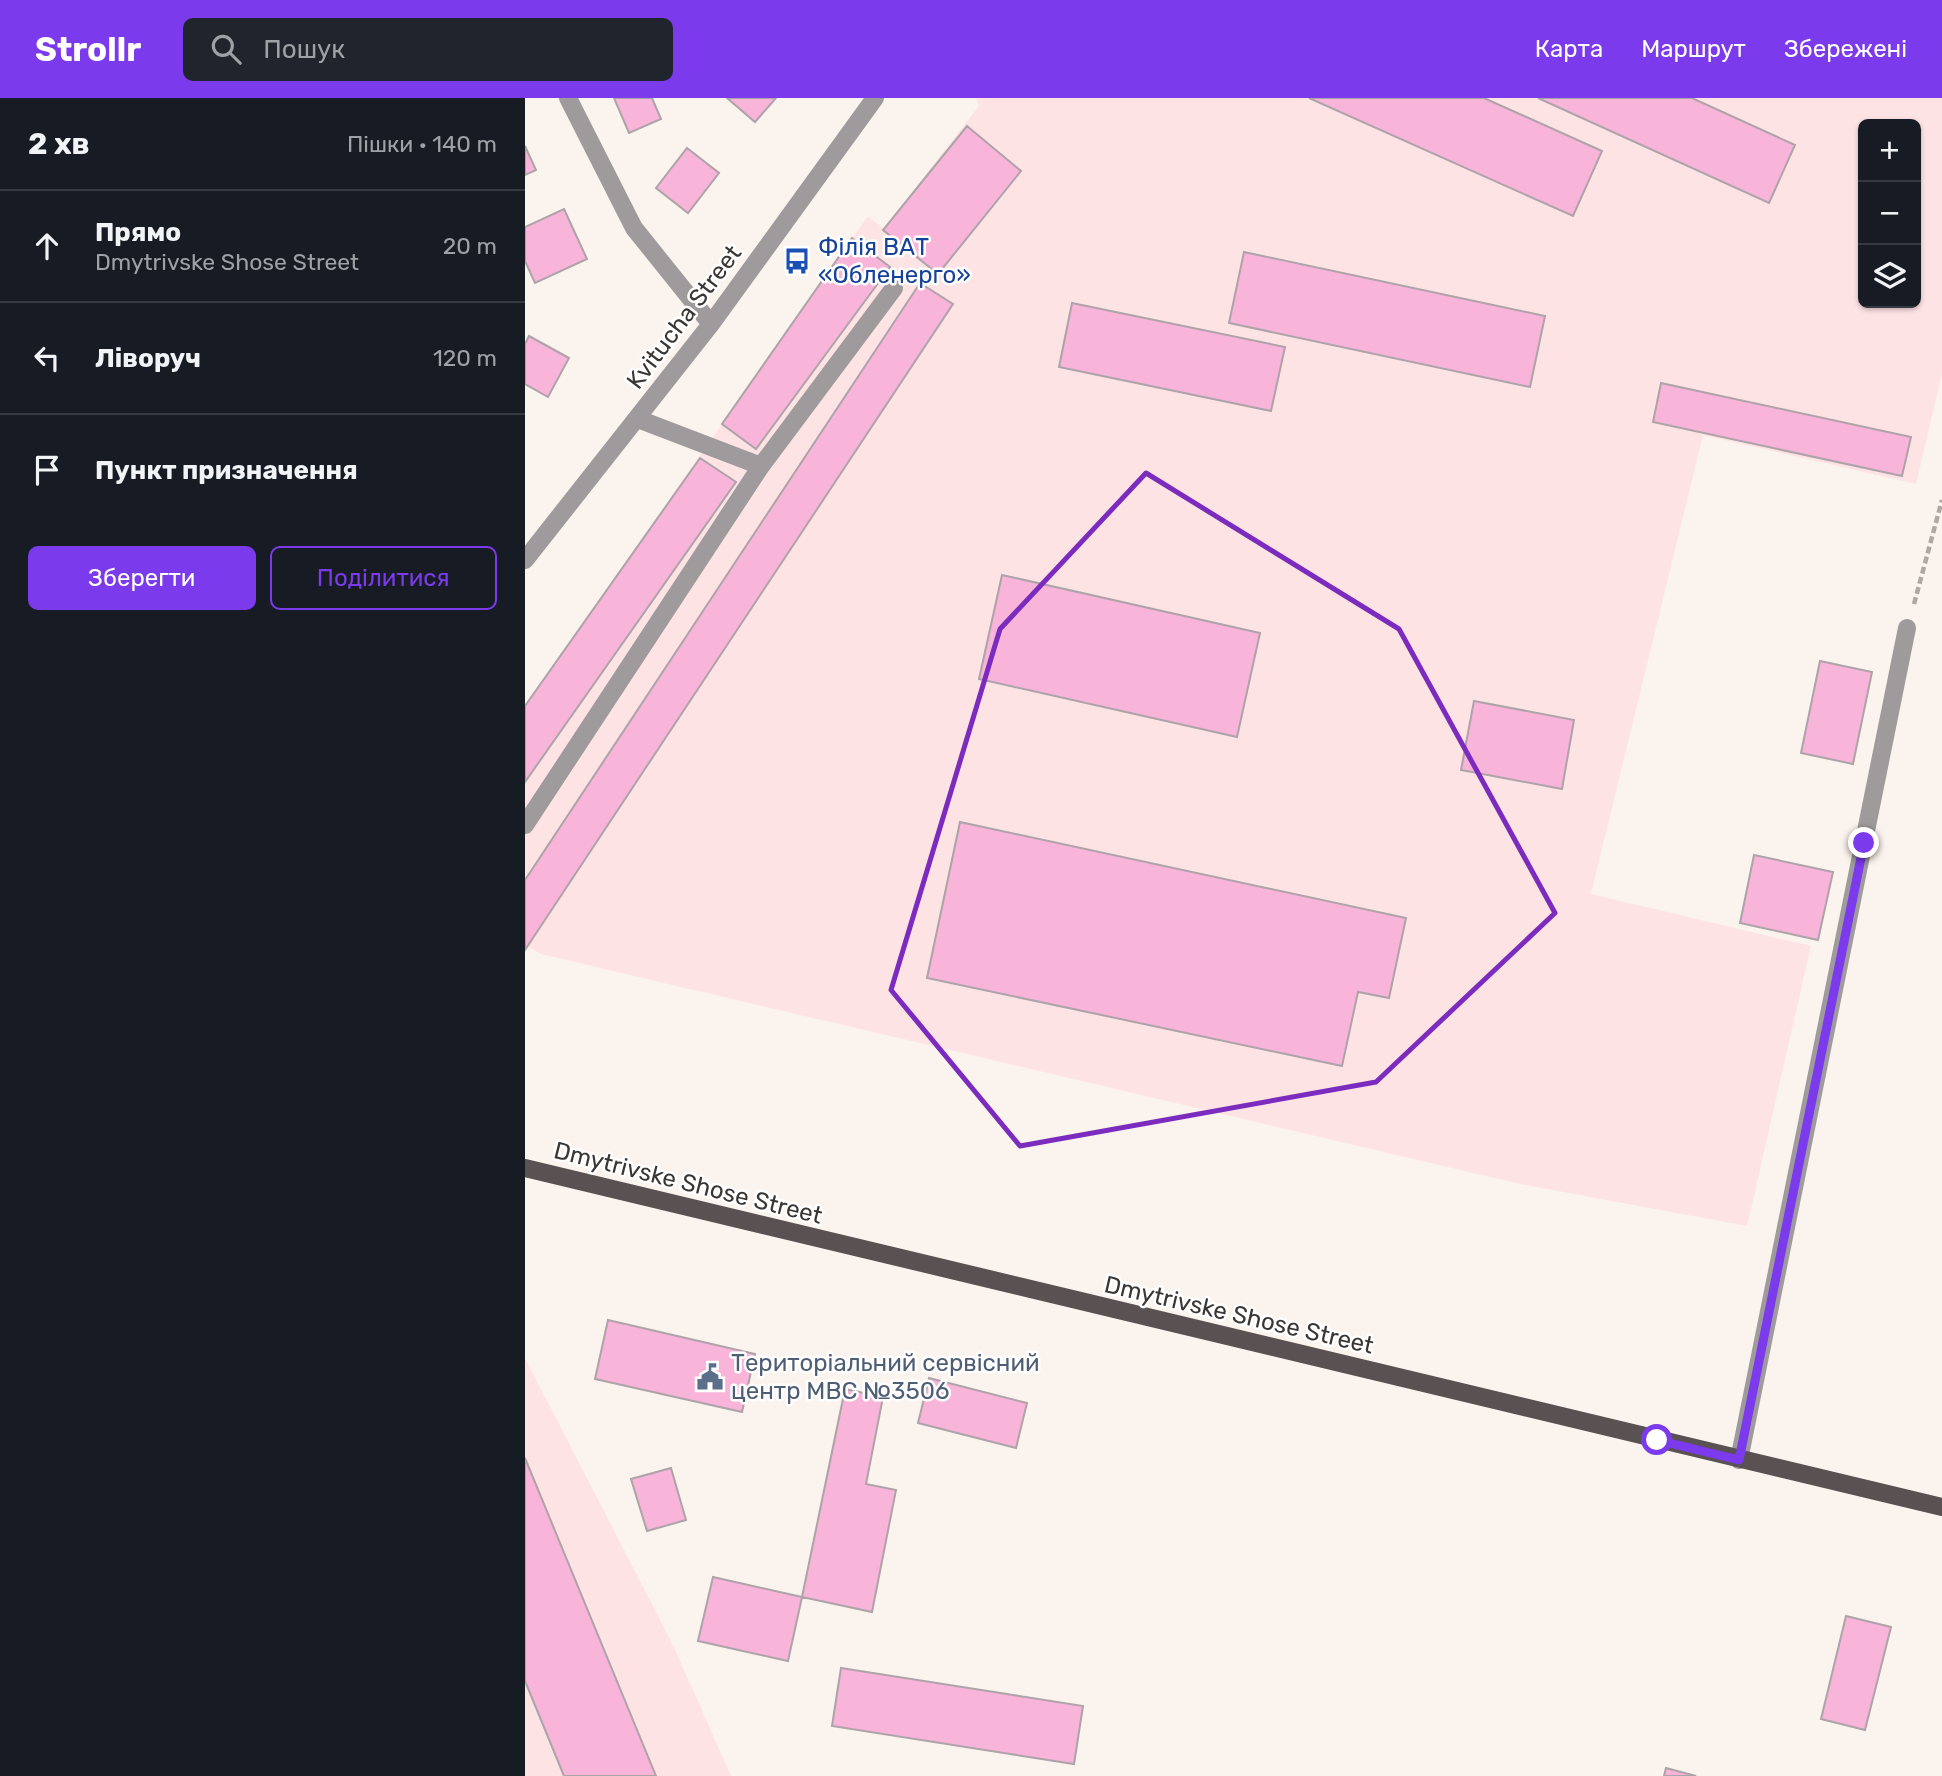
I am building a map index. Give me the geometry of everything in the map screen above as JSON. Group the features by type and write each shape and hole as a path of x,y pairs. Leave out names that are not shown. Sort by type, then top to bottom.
{"main road":[{"name":"Dmytrivske Shose Street","path":"525,1166 544,1174 1739,1460 1939,1504"}],"street":[{"path":"568,98 634,228 711,324"},
{"name":"Kvitucha Street","path":"525,560 711,324 875,98"},
{"path":"525,825 761,466 894,288"},
{"path":"638,419 761,466"},
{"path":"1739,1460 1907,628"}],"path":[{"path":"1907,628 1942,500"}],"highlighted area":[{"path":"1146,473 1399,629 1555,913 1376,1082 1020,1146 891,990 1000,629"}],"shaded area":[{"path":"976,98 1942,98 1942,374 1916,484 1703,435 1591,894 1811,946 1747,1226 1520,1184 541,954 525,945 525,705 868,216 883,229 979,106"},
{"path":"525,1358 673,1645 731,1776 525,1776"}],"building":[{"path":"614,98 652,98 661,119 629,133"},
{"path":"727,98 776,98 755,122"},
{"path":"1309,98 1484,98 1602,151 1573,216"},
{"path":"1538,98 1692,98 1795,145 1769,203"},
{"path":"967,126 1021,171 938,274 883,230"},
{"path":"525,146 536,170 525,175"},
{"path":"687,148 719,173 688,213 656,188"},
{"path":"564,209 587,259 535,283 525,261 525,227"},
{"path":"852,238 890,267 756,449 722,424"},
{"path":"1244,252 1545,316 1530,387 1229,323"},
{"path":"920,283 953,304 525,950 525,880"},
{"path":"1072,303 1285,347 1271,411 1059,367"},
{"path":"529,336 569,358 548,397 525,384 525,344"},
{"path":"1661,383 1911,437 1902,476 1653,422"},
{"path":"700,458 736,482 525,782 525,706"},
{"path":"1002,575 1260,633 1237,737 979,679"},
{"path":"1820,661 1872,672 1853,764 1801,753"},
{"path":"1474,701 1574,720 1562,789 1461,770"},
{"path":"960,822 1406,918 1389,998 1358,992 1342,1066 927,978"},
{"path":"1754,855 1833,872 1818,940 1740,923"},
{"path":"608,1320 755,1354 742,1412 595,1379"},
{"path":"929,1378 1027,1403 1016,1448 918,1423"},
{"path":"845,1389 883,1397 866,1484 896,1490 872,1612 802,1597"},
{"path":"525,1458 656,1776 564,1776 525,1681"},
{"path":"671,1468 686,1520 647,1531 631,1479"},
{"path":"713,1577 802,1597 788,1661 698,1641"},
{"path":"1846,1616 1891,1627 1865,1730 1821,1719"},
{"path":"841,1668 1083,1706 1074,1764 832,1726"},
{"path":"1666,1768 1696,1776 1664,1776"}],"place":[{"name":"Філія ВАТ «Обленерго»","path":"797,261"},
{"name":"Територіальний сервісний центр МВС №3506","path":"710,1377"}],"route":[{"path":"1657,1440 1739,1460 1864,843"}]}
